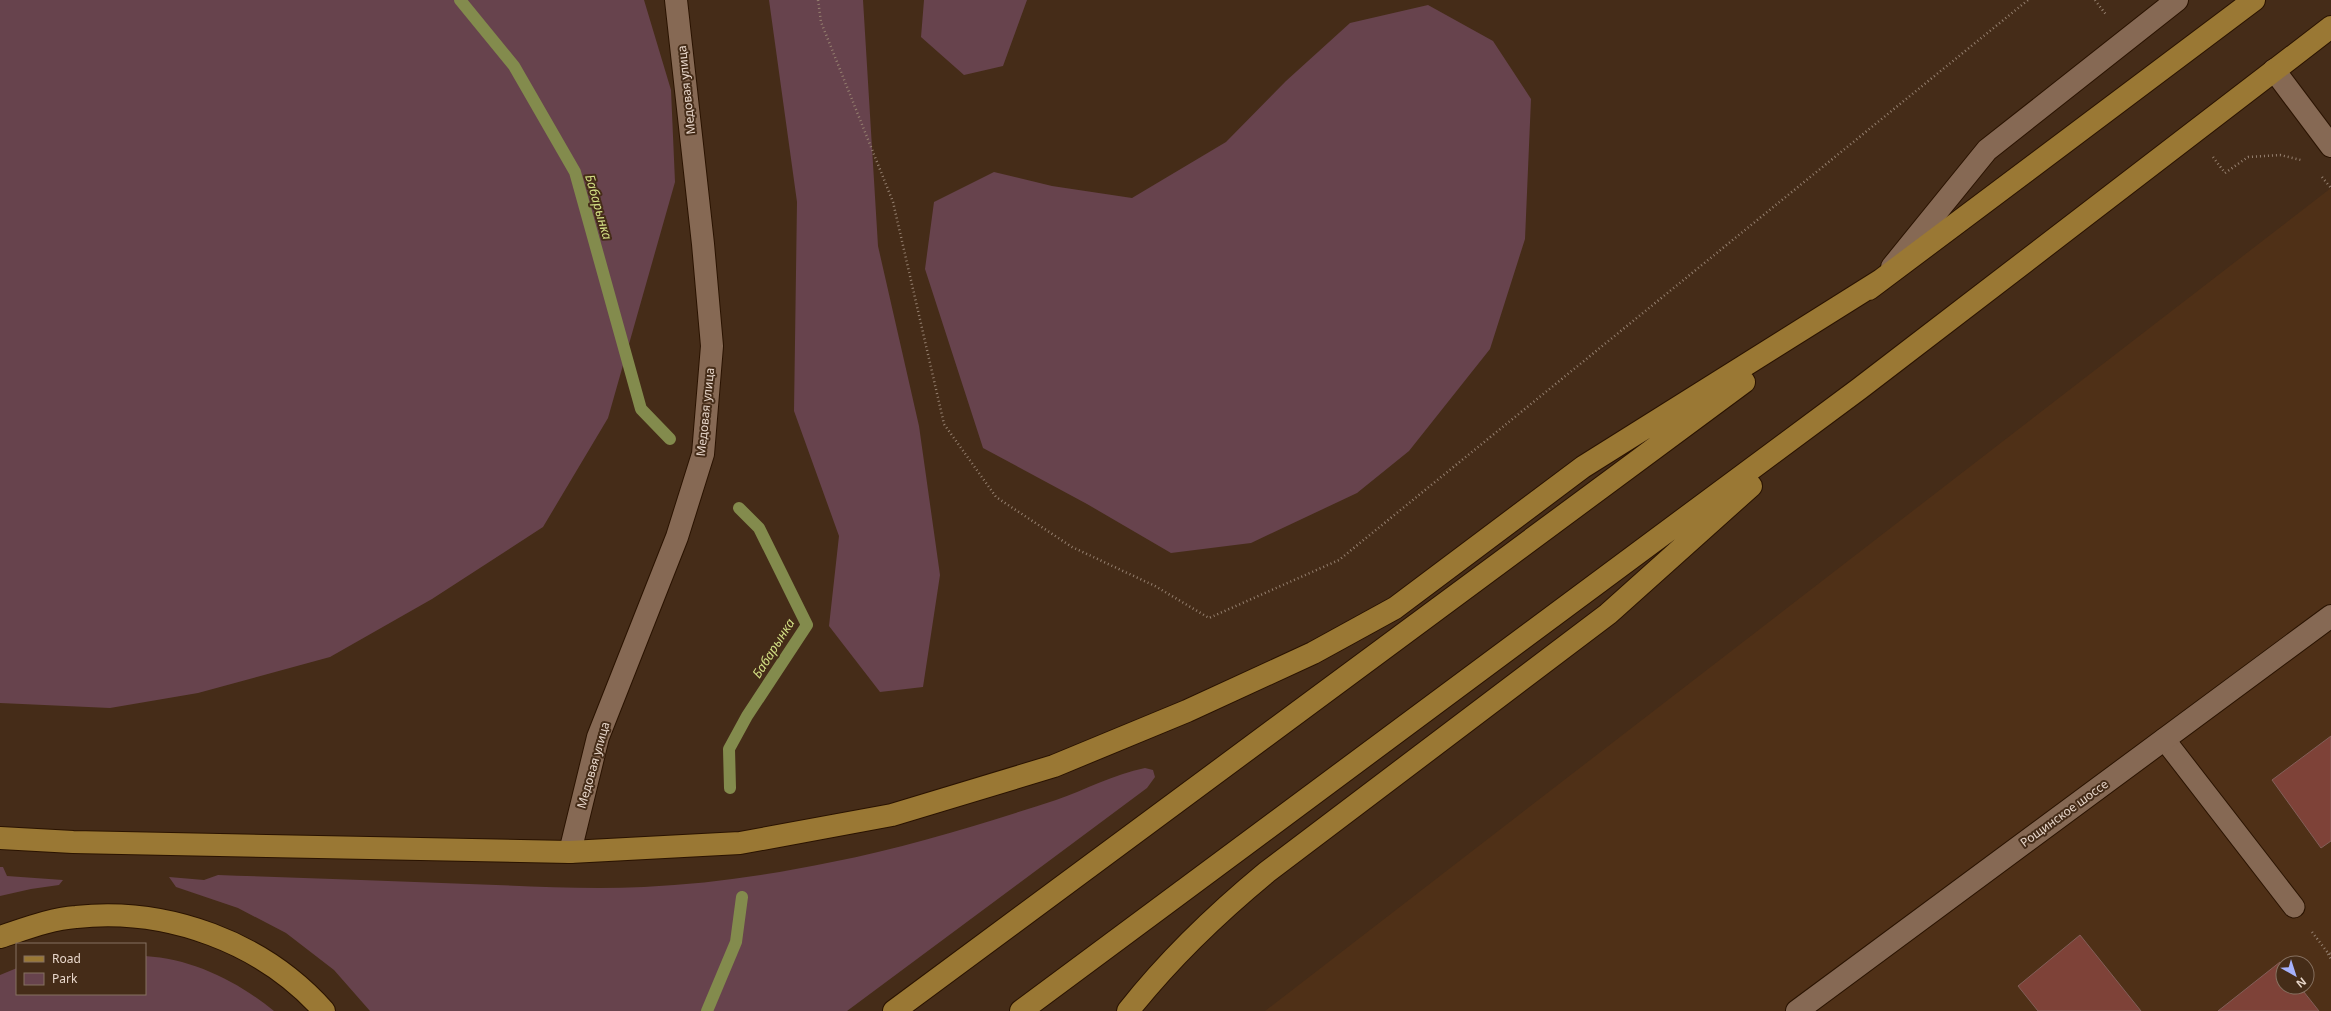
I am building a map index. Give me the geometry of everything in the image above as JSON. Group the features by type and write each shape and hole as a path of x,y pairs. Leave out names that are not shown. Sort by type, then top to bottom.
{"main road":[{"path":"894,1011 1881,280 2254,0"},
{"path":"1020,1011 1859,389 2331,27"},
{"path":"0,838 215,845 570,852 740,843 892,815 1054,766 1187,711 1313,653 1395,608 1583,468 1881,280"},
{"path":"1128,1011 1154,977 1216,915 1267,872 1608,614 1859,389"},
{"path":"0,937 38,924 75,917 118,915 144,917 175,923 212,935 246,950 271,964 283,972 324,1011"}],"street":[{"name":"Медовая улица","path":"570,852 598,737 677,537 703,454 712,346 703,244 676,0"},
{"path":"1881,280 1987,150 2177,0"},
{"path":"2274,70 2331,146"},
{"name":"Рощинское шоссе","path":"1805,1009 2164,739 2331,616"}],"lane":[{"path":"2164,739 2294,907"}],"path":[{"path":"818,0 821,22 893,202 944,424 996,497 1072,547 1155,586 1209,618 1339,560 2028,0"},
{"path":"2225,173 2248,157 2280,154 2302,160"},
{"path":"2318,172 2331,188"},
{"path":"2328,953 2331,959"}],"shaded area":[{"path":"2331,188 2331,1011 1265,1011"}],"green space":[{"path":"0,0 644,0 671,90 675,182 608,418 543,527 432,599 330,657 198,693 110,708 0,703"},
{"path":"769,0 863,0 878,246 919,426 940,575 923,687 880,692 829,626 839,536 794,411 797,202"},
{"path":"924,0 1027,0 1003,66 964,75 921,37"},
{"path":"1428,5 1493,41 1531,99 1525,239 1490,349 1409,451 1357,493 1251,543 1171,553 1087,504 983,448 925,269 934,202 994,172 1052,186 1132,198 1226,142 1286,81 1350,23"},
{"path":"1145,768 1153,770 1155,777 1147,788 847,1011 370,1011 334,970 286,933 238,908 176,887 169,877 204,880 218,875 600,888 668,886 715,881 809,867 917,842 1056,800 1111,778"},
{"path":"0,867 3,867 7,876 63,880 59,885 0,896"},
{"path":"146,956 163,958 214,973 245,990 274,1011 0,1011 0,975 16,968 16,995 146,995"}],"building":[{"path":"2331,736 2331,841 2321,848 2272,780"},
{"path":"2080,935 2141,1011 2038,1011 2018,986"},
{"path":"2275,966 2275,995 2306,995 2319,1011 2218,1011"}],"waterway":[{"name":"Бабарынка","path":"460,0 514,66 575,172 641,409 670,439"},
{"name":"Бабарынка","path":"730,788 729,749 747,716 807,625 759,528 739,508"},
{"name":"Бабарынка","path":"707,1011 736,942 742,897"}]}
